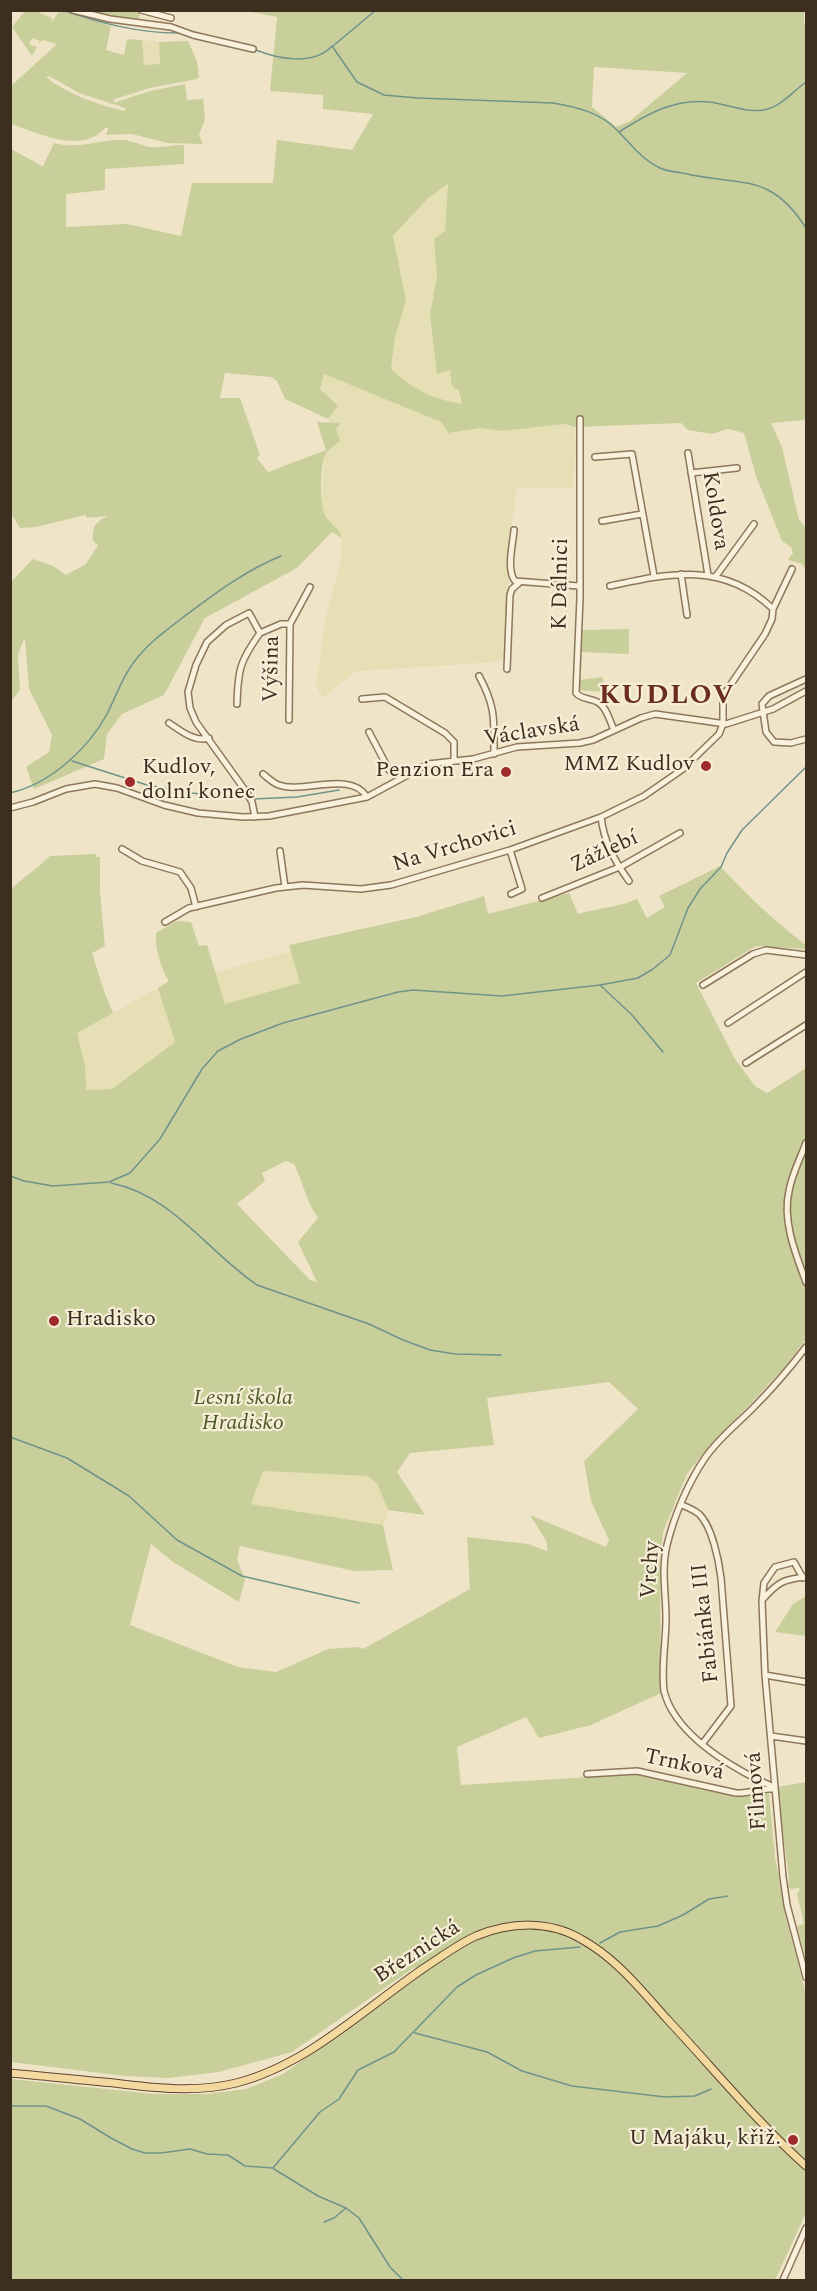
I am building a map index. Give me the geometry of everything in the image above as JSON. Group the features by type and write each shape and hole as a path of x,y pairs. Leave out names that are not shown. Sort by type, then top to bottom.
{"main road":[{"name":"Březnická","path":"10,2073 172,2088 205,2088 234,2083 269,2072 304,2053 468,1940 498,1929 539,1925 551,1927 582,1939 616,1965 760,2121 807,2166"}],"street":[{"path":"73,10 110,20 171,27 193,35 253,49"},
{"path":"141,10 171,18"},
{"name":"K Dálnici","path":"580,419 576,693 579,697 599,703 604,707 614,730"},
{"name":"Koldova","path":"688,453 708,575"},
{"path":"595,457 632,454 654,576"},
{"path":"691,473 737,468"},
{"path":"602,520 642,514"},
{"path":"716,576 754,524"},
{"path":"514,530 512,577 519,583 579,586"},
{"path":"723,724 721,707 723,696 765,634 772,619 773,609 792,569"},
{"path":"681,574 687,615"},
{"path":"610,586 654,576 681,574 716,576 737,582 773,609"},
{"path":"507,669 510,595 512,589 519,583"},
{"name":"Výšina","path":"289,720 290,624 310,588"},
{"path":"255,817 248,793 193,716 188,700 190,682 202,651 219,631 249,613 260,633"},
{"path":"237,704 242,658 260,633 281,624 290,624"},
{"path":"479,676 493,708 494,754"},
{"path":"807,679 769,696 762,704 766,732 774,742 791,743 807,739"},
{"name":"Václavská","path":"10,808 66,789 95,784 117,788 182,809 220,815 255,817 367,797 428,764 454,762 517,747 580,743 655,714 723,724 762,713 807,691"},
{"path":"362,699 385,697 445,733 454,742 454,762"},
{"path":"169,723 199,740 209,738"},
{"name":"Na Vrchovici","path":"165,922 196,906 285,887 303,885 361,889 391,885 510,850 601,817 644,796 666,782 716,738 723,724"},
{"path":"369,732 389,770 405,776"},
{"path":"263,774 280,786 347,785 361,790 367,797"},
{"path":"601,817 604,838 629,881"},
{"name":"Zážlebí","path":"542,898 619,867 680,833"},
{"path":"122,849 142,861 180,872 191,888 196,906"},
{"path":"510,850 522,889 511,894"},
{"path":"280,851 285,887"},
{"path":"703,985 753,954 765,950 807,955"},
{"path":"728,1023 807,972"},
{"path":"746,1064 807,1025"},
{"path":"807,1143 788,1197 789,1226 797,1257 807,1282"},
{"name":"Vrchy","path":"774,1788 740,1772 703,1743 685,1728 673,1713 666,1699 664,1689 666,1617 664,1565 667,1547 692,1480 712,1448 754,1407 807,1347"},
{"name":"Fabiánka III","path":"682,1505 698,1513 704,1520 719,1558 722,1578 731,1706 703,1743"},
{"name":"Filmová","path":"805,1578 794,1562 775,1567 764,1582 762,1601 774,1788 787,1905 807,1977"},
{"name":"Filmová","path":"762,1601 776,1585 794,1578 805,1578"},
{"path":"765,1675 807,1682"},
{"path":"771,1736 807,1741"},
{"name":"Trnková","path":"587,1774 637,1771 747,1794 765,1788 774,1788"},
{"path":"783,2280 807,2228"}],"shaded area":[{"path":"142,40 159,42 160,64 144,65"},
{"path":"448,183 445,231 434,239 437,276 430,315 437,374 450,370 462,405 447,402 411,387 391,369 395,338 406,299 393,236 428,198"},
{"path":"324,374 441,422 453,433 480,428 503,431 565,424 575,427 573,488 517,488 511,529 506,654 496,662 360,671 353,673 323,698 316,686 325,621 341,559 342,538 324,513 322,503 324,458 329,450 340,441 336,429 341,424 331,423 328,419 337,406 320,389"},
{"path":"291,951 300,983 225,1004 215,973"},
{"path":"158,988 175,1042 112,1089 85,1090 85,1066 77,1033"},
{"path":"263,1471 368,1476 377,1483 388,1510 383,1525 251,1504"}],"green space":[{"path":"131,10 140,14 138,22 78,11"},
{"path":"25,11 40,11 52,18 52,22 59,11 63,11 111,26 106,50 124,55 127,39 142,40 144,65 160,64 159,42 188,41 197,61 199,77 197,79 150,88 115,99 113,103 150,91 185,84 187,100 203,99 205,120 199,135 203,144 167,143 132,134 106,135 108,128 84,140 72,141 47,136 11,124 11,86 57,44 42,40 38,46 40,41 32,38 29,44 37,47 32,56 12,27","holes":["49,76 79,93 125,108 125,111 84,98 46,77"]},
{"path":"246,11 804,11 804,23 806,23 806,420 771,423 782,447 799,520 806,528 806,571 802,564 788,560 793,553 791,547 782,541 756,476 744,433 728,429 712,434 688,430 681,423 575,427 565,424 503,431 480,428 449,433 441,422 324,374 320,389 338,406 328,419 285,399 277,381 271,377 225,373 220,398 240,398 260,455 257,458 268,472 326,450 317,422 341,423 336,429 340,441 328,451 324,458 321,487 325,515 342,538 332,532 297,568 205,618 164,695 122,714 107,734 104,759 34,789 26,767 49,752 52,735 29,689 25,640 18,655 20,690 11,702 11,582 33,559 53,566 66,575 86,564 98,545 93,541 95,526 108,516 87,518 86,515 36,527 20,528 11,514 11,149 42,166 61,172 43,166 54,143 80,145 124,140 151,147 184,145 184,164 105,169 105,190 66,194 66,227 127,224 181,236 192,183 273,183 277,140 352,150 373,114 323,109 323,95 270,91 277,17","holes":["594,67 687,73 630,121 616,127 592,107","448,184 445,231 434,239 437,276 430,315 437,374 450,370 452,386 459,391 462,404 424,392 391,369 395,338 406,300 393,236 428,198"]},
{"path":"629,629 629,654 579,652 580,631"},
{"path":"603,677 604,692 579,690 579,680"},
{"name":"Lesní škola Hradisko","path":"96,854 100,857 100,891 105,946 92,953 113,1013 77,1033 85,1066 86,1090 112,1089 175,1042 158,988 169,981 157,951 156,933 176,921 191,922 199,946 207,945 225,1004 300,983 289,945 416,917 484,896 488,914 569,893 578,914 637,899 647,918 665,907 659,896 720,866 761,907 806,945 806,949 756,946 696,983 735,1059 755,1086 767,1093 806,1068 806,1339 785,1367 687,1474 663,1532 660,1560 661,1693 591,1725 539,1738 526,1717 457,1747 461,1785 636,1774 769,1794 775,1857 786,1918 806,1993 806,2213 775,2280 11,2280 11,2079 154,2094 207,2094 246,2089 283,2074 420,1976 415,1967 292,2052 219,2072 169,2078 125,2076 11,2062 11,889 50,856","holes":["286,1161 294,1164 310,1205 318,1218 298,1242 317,1282 310,1280 237,1204 265,1181 262,1173","609,1382 638,1409 584,1461 591,1501 609,1540 606,1547 530,1515 547,1542 547,1551 528,1544 467,1537 470,1589 363,1649 358,1647 328,1649 276,1672 238,1667 130,1625 151,1544 173,1562 239,1602 245,1580 237,1559 240,1546 354,1571 393,1570 383,1525 251,1504 263,1471 367,1476 377,1483 388,1510 425,1515 397,1472 410,1453 494,1445 487,1398"]},
{"path":"806,1596 806,1636 775,1632 793,1604"},
{"path":"806,1782 806,1959 797,1926 804,1924 797,1894 800,1888 788,1887 789,1879 777,1787"}],"waterway":[{"path":"62,10 119,26 178,33"},
{"path":"333,46 376,10"},
{"path":"256,50 295,59 316,56 332,46 357,82 384,95 553,103 580,109 597,116 619,132 640,119 685,102 709,102 743,109 764,110 781,102 806,82"},
{"path":"619,132 643,157 663,169 740,182 768,190 781,198 806,228"},
{"path":"10,793 39,782 79,752 107,714 130,668 156,639 229,584 281,556"},
{"path":"72,761 147,785 191,793 248,798"},
{"path":"10,1176 53,1186 109,1182 130,1173 160,1139 202,1069 218,1051 241,1039 283,1023 413,990 502,996 600,985 638,978 670,955 688,908 700,889 721,867 742,830 806,767"},
{"path":"253,799 297,797 339,790"},
{"path":"600,985 632,1015 663,1052"},
{"path":"111,1183 133,1189 153,1199 257,1285 369,1324 430,1350 455,1354 501,1355"},
{"path":"10,1437 67,1458 129,1496 177,1540 242,1576 359,1603"},
{"path":"600,1943 620,1932 658,1926 683,1915 709,1899 728,1896"},
{"path":"10,2106 46,2106 80,2119 132,2149 145,2153 190,2149 207,2154 228,2155 245,2166 273,2168 320,2112 339,2099 358,2070 394,2052 457,1987 476,1975 513,1958 535,1951 580,1947"},
{"path":"415,2033 487,2052 522,2071 572,2086 665,2097 695,2096 711,2089"},
{"path":"274,2169 318,2196 346,2208 359,2218 390,2267 403,2280"},
{"path":"324,2222 334,2218 346,2208"}],"place":[{"name":"MMZ Kudlov","path":"706,766"},
{"name":"Penzion Era","path":"506,772"},
{"name":"Kudlov, dolní konec","path":"130,782"},
{"name":"Hradisko","path":"54,1321"},
{"name":"U Majáku, křiž.","path":"793,2140"}],"district":[{"name":"KUDLOV","path":"667,698"}]}
